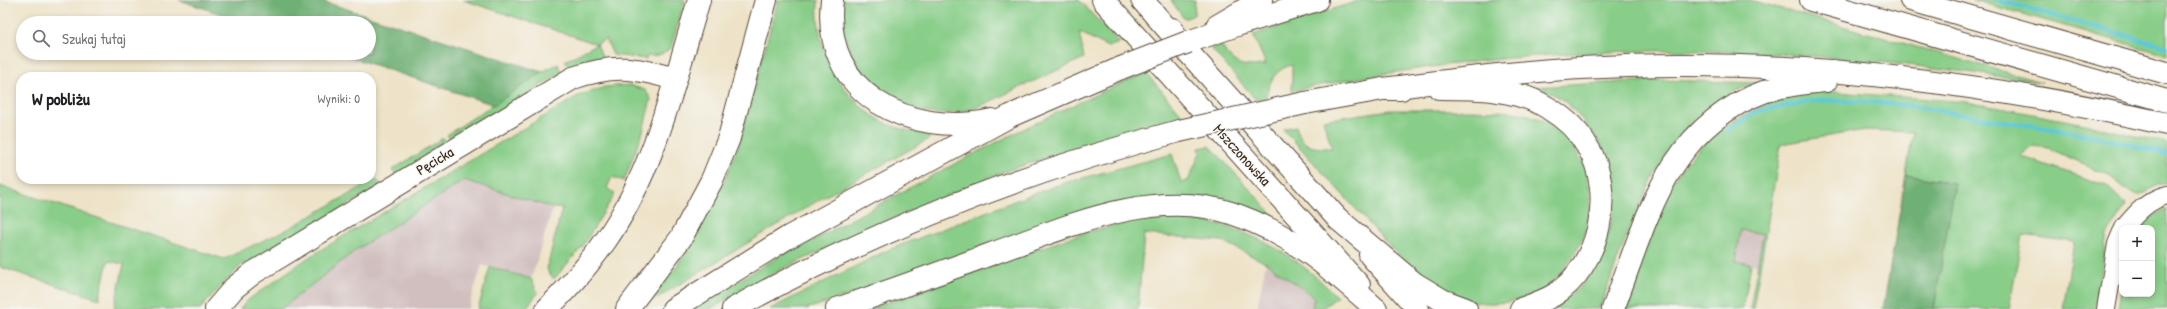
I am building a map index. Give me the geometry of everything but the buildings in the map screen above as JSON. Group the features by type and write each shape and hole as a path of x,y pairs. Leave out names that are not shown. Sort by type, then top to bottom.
{"main road":[{"path":"546,309 586,266 606,240 625,209 641,177 659,132 699,0"},
{"path":"627,309 680,238 712,180 729,138 766,0"},
{"path":"832,0 831,14 834,40 843,63 863,90 885,109 911,119 933,124 957,125 980,123 1010,116"},
{"name":"Mszczonowska","path":"1103,0 1381,309"},
{"path":"1142,0 1183,42 1418,309"},
{"path":"1156,0 1183,42"},
{"path":"1236,21 1261,0"},
{"path":"673,309 787,238 1010,116 1121,68 1236,21 1317,0"},
{"path":"1811,0 2167,101"},
{"path":"1911,0 2167,73"},
{"path":"734,309 802,272 877,237 947,208 1087,158 1179,131 1306,103 1383,89 1528,71 1630,66 1767,67 1912,80 2071,103 2167,124"},
{"name":"Pęcicka","path":"216,309 234,288 253,273 572,78 596,70 616,68 649,72 675,79"},
{"path":"1613,309 1652,206 1668,173 1680,154 1706,124 1740,102 1767,91 1792,85 1828,81 1912,80"},
{"path":"1383,89 1484,90 1529,98 1548,108 1569,123 1587,146 1597,170 1601,196 1600,219 1593,244 1584,264 1555,294 1538,303 1521,309"},
{"path":"837,309 1079,223 1138,209 1184,206 1230,213 1282,234 1303,248 1376,309"},
{"path":"1338,219 1414,284 1442,300 1466,309"}],"street":[{"path":"2126,225 2136,212 2150,202 2167,195"},
{"path":"2106,309 2119,239"}],"shaded area":[{"path":"464,180 553,208 531,279 482,265 468,309 281,309 356,250"},
{"path":"1741,230 1763,234 1758,265 1736,261"},
{"path":"1266,263 1314,298 1311,309 1257,309"}],"green space":[{"path":"179,0 319,0 369,16 227,16"},
{"path":"463,0 685,0 671,47 666,52 654,56 647,56 646,59 613,55 606,39 597,44"},
{"path":"778,0 818,0 818,19 826,56 834,73 845,89 858,104 873,116 890,125 929,136 929,139 824,197 642,307 677,266 723,184 739,144"},
{"path":"843,0 1079,0 1119,43 1108,47 1079,32 1084,58 989,102 964,111 943,113 922,111 903,105 886,95 871,82 858,66 848,48 841,24"},
{"path":"1171,0 1195,0 1194,15 1184,19"},
{"path":"1361,0 1750,0 2041,82 1879,62 1781,54 1720,51 1597,52 1535,56 1413,69 1292,91 1292,65 1277,73 1271,81 1266,97 1256,100 1211,48 1221,45 1225,52 1239,64 1251,66 1266,64 1253,35"},
{"path":"1973,0 2167,0 2167,55"},
{"path":"376,18 542,72 494,105 359,60 376,60"},
{"path":"597,44 602,56 601,59 581,63 570,68 565,61"},
{"path":"558,64 562,72 453,143 447,135 542,72"},
{"path":"1146,73 1183,116 1006,171 887,221 780,270 710,309 692,309 806,240 810,242 934,175 1060,111"},
{"path":"1658,80 1759,83 1737,90 1725,96 1701,112 1680,135 1662,161 1647,190 1633,221 1599,309 1551,309 1580,286 1597,264 1603,250 1612,218 1613,186 1606,155 1597,139 1579,116 1568,104 1559,98 1547,91 1534,87"},
{"path":"629,85 645,90 651,99 643,131 624,181 612,177 607,188 615,194 582,247 554,279 549,274 547,268 562,208 553,208 464,180 356,250 281,309 240,309 248,300 309,257 578,96 605,87"},
{"path":"1823,91 1967,102 2075,122 2167,143 2167,184 2160,184 2139,195 2131,193 2107,174 2048,148 2033,146 2020,156 2107,186 2126,205 2107,235 2095,309 2063,309 2074,242 2022,235 2009,309 1934,309 1955,183 1906,175 1913,132 1865,130 1781,144 1753,309 1750,309 1763,234 1741,230 1736,261 1751,264 1743,309 1621,309 1659,210 1673,181 1692,156 1724,127 1741,116 1780,100"},
{"path":"1390,110 1484,110 1516,113 1547,122 1557,128 1565,136 1578,154 1585,169 1589,184 1589,214 1580,243 1563,270 1551,283 1541,291 1526,298 1503,303 1466,300 1455,297 1433,286 1412,268 1382,238 1283,129 1296,126 1305,143 1318,148 1332,148 1323,120"},
{"path":"443,138 448,146 397,177 392,170"},
{"path":"1210,146 1276,218 1231,204 1201,197 853,294 806,309 770,309 886,251 1064,183 1172,154 1181,182 1188,181 1200,153 1199,148"},
{"path":"1906,175 1955,183 1934,309 1883,309"},
{"path":"376,179 381,185 264,255 241,265 200,309 114,309 124,264 108,261 99,299 0,267 0,186 224,259 288,229 367,184 376,184"},
{"path":"2167,209 2167,309 2118,309 2120,297 2155,297 2155,225 2142,225 2146,220"},
{"path":"1173,218 1220,225 1242,232 1262,241 1301,265 1337,297 1322,308 1312,308 1314,297 1266,263 1222,241 1144,234 1138,309 869,309 1086,232 1134,221"},
{"path":"490,267 531,279 538,293 525,309 478,309"}],"waterway":[{"path":"1998,0 2167,47"},
{"path":"1728,130 1758,111 1818,100 1869,102 1905,105 2094,136 2167,154"}]}
